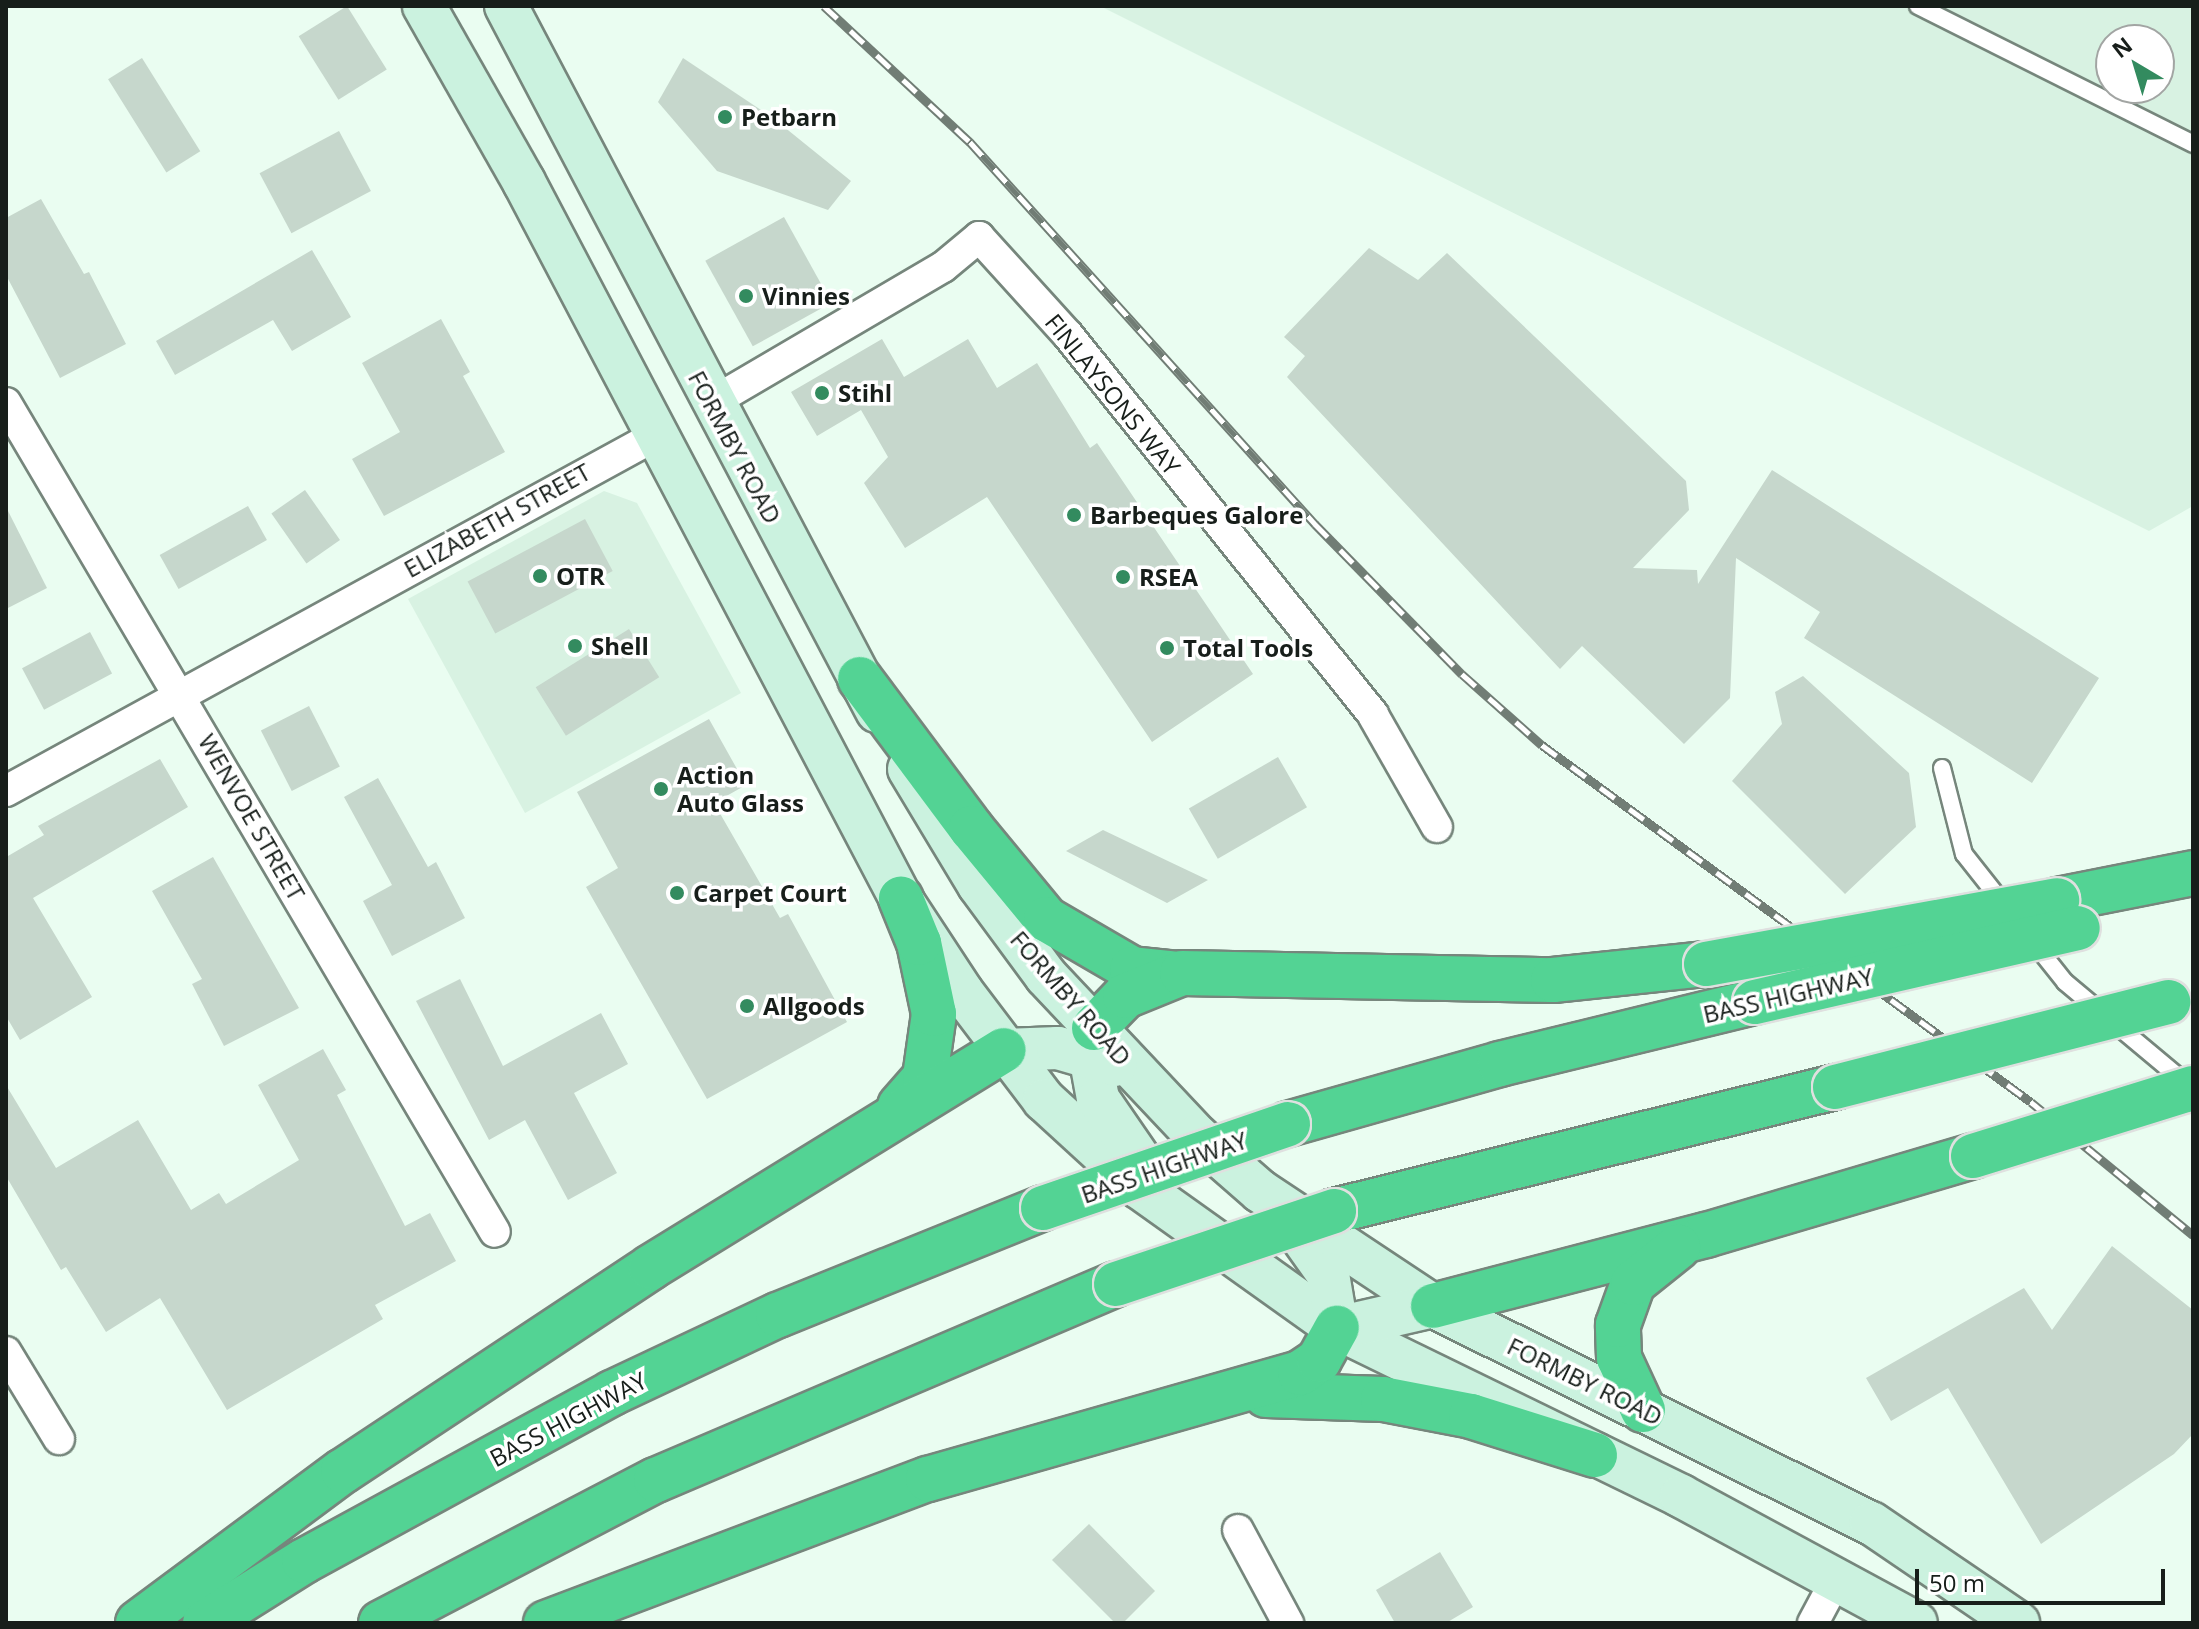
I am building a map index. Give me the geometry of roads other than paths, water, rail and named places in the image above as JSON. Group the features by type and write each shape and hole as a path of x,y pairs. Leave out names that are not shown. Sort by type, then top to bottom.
{"highway":[{"path":"860,679 971,828 1046,919 1132,969 1182,973 1553,980 1706,964 2068,914 2193,873"},
{"name":"BASS HIGHWAY","path":"205,1623 304,1561 612,1393 778,1315 1043,1208 1288,1124 1500,1064 1755,1002 2068,914 2193,898"},
{"path":"874,1128 919,1087 932,1049 932,992 901,899"},
{"path":"1092,1042 1125,996 1182,973"},
{"path":"381,1623 656,1480 1116,1284 1334,1211 2181,998"},
{"path":"138,1623 343,1471 874,1128 1004,1050"},
{"path":"1433,1306 1706,1235 2193,1088"},
{"path":"1643,1410 1619,1358 1623,1305 1633,1283 1661,1256 1706,1235"},
{"path":"546,1623 928,1479 1300,1373 1319,1360 1337,1328"},
{"path":"1182,1409 1256,1396 1383,1399 1471,1416 1595,1455"}],"main road":[{"path":"424,6 524,182 901,899 1004,1050 1044,1100 1097,1153 1186,1222 1337,1328 1837,1578 1888,1616 1931,1560"},
{"name":"FORMBY ROAD","path":"506,6 709,399 860,679 979,885 1092,1042 1141,1077 1260,1191 1433,1306 1871,1523 1931,1560 2018,1623"},
{"name":"ELIZABETH STREET","path":"655,436 709,399"},
{"path":"1004,1050 1058,1048 1092,1042 1095,1090 1107,1118 1186,1222"},
{"path":"1260,1191 1322,1260 1337,1328"},
{"path":"1337,1328 1433,1306"},
{"path":"1837,1578 1871,1523"}],"street":[{"name":"ELIZABETH STREET","path":"709,399 728,393 943,267 979,237"},
{"name":"FINLAYSONS WAY","path":"979,237 1068,335 1373,715 1437,827"},
{"name":"WENVOE STREET","path":"6,403 495,1232"},
{"name":"ELIZABETH STREET","path":"6,791 655,436"},
{"path":"6,1352 59,1439"},
{"path":"1238,1530 1288,1623"},
{"path":"1813,1623 1837,1578"}],"lane":[{"path":"1918,6 2193,144"},
{"path":"1942,768 1964,854 2065,982 2193,1088"}],"railway":[{"path":"824,6 970,142 1315,524 1462,674 1542,745 2031,1102 2193,1235"}],"place":[{"name":"Petbarn","path":"725,117"},
{"name":"Vinnies","path":"746,296"},
{"name":"Stihl","path":"822,393"},
{"name":"Barbeques Galore","path":"1074,515"},
{"name":"OTR","path":"540,576"},
{"name":"RSEA","path":"1123,577"},
{"name":"Shell","path":"575,646"},
{"name":"Total Tools","path":"1167,648"},
{"name":"Action Auto Glass","path":"661,789"},
{"name":"Carpet Court","path":"677,893"},
{"name":"Allgoods","path":"747,1006"}]}
